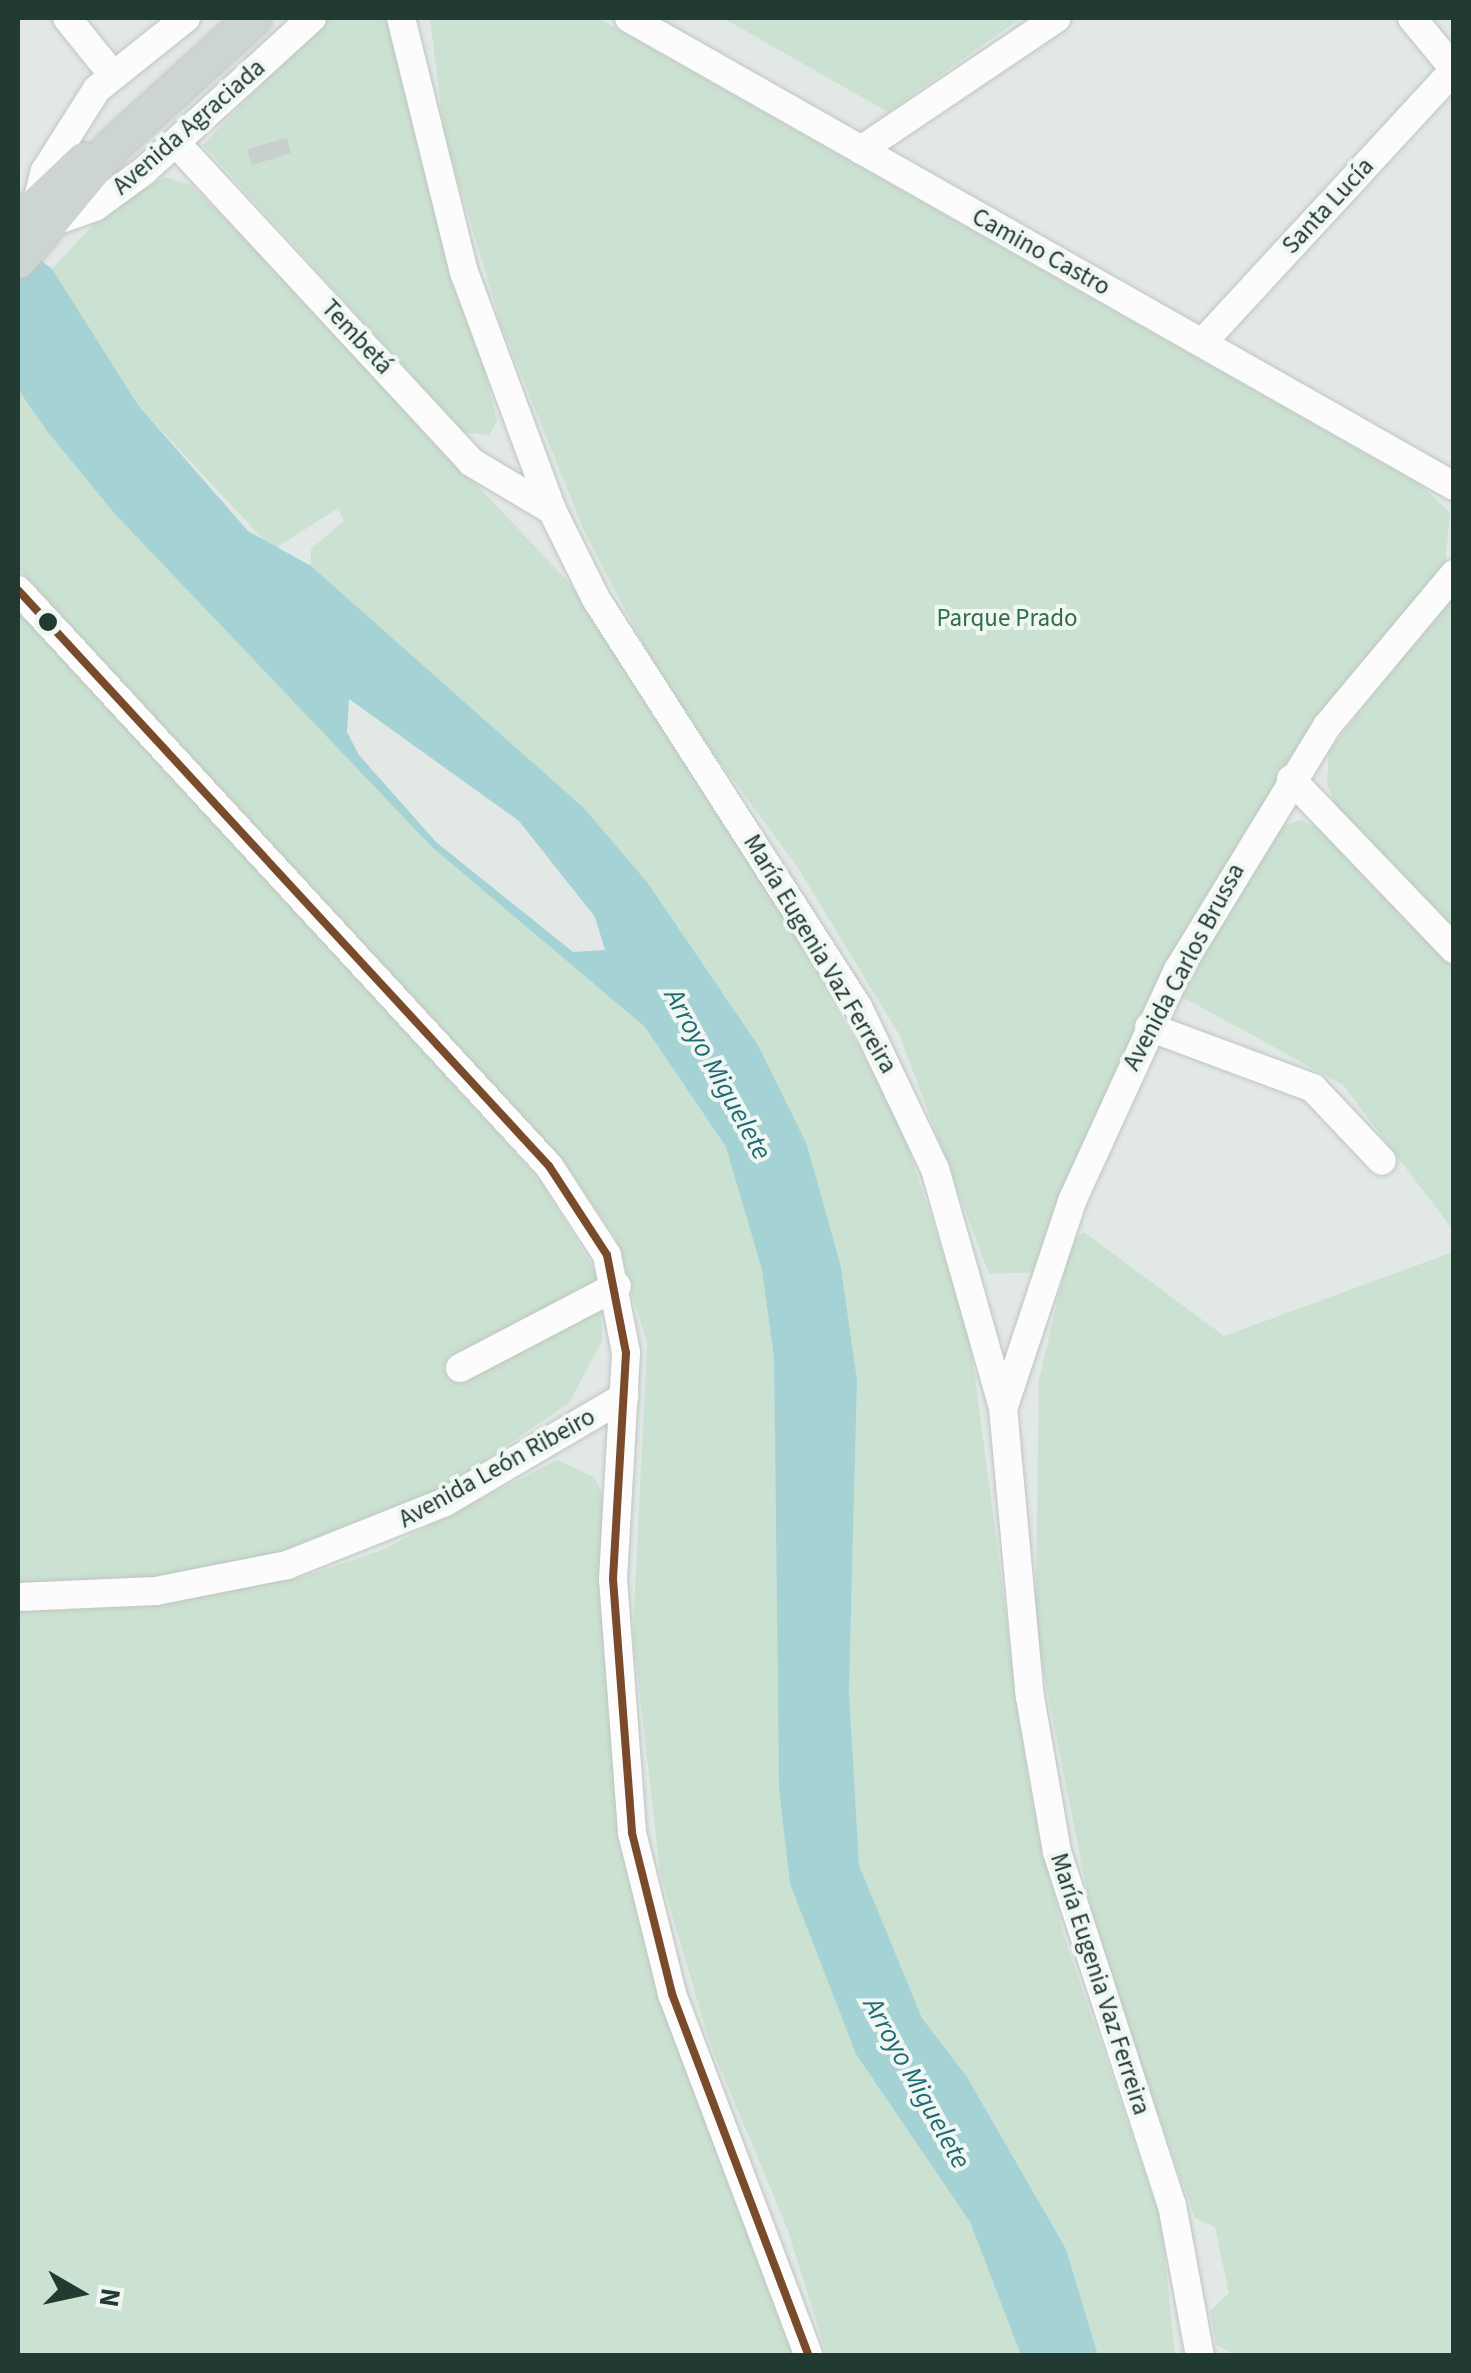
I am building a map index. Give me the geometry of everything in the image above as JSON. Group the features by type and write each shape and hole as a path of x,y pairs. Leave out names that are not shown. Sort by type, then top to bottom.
{"main road":[{"name":"Avenida Agraciada","path":"18,260 37,215 253,18"}],"street":[{"path":"67,18 112,74"},
{"name":"Avenida Agraciada","path":"186,18 112,74 45,171 37,215 94,207 177,144 312,18"},
{"name":"María Eugenia Vaz Ferreira","path":"401,18 464,272 552,510 596,600 902,1088 967,1267 1003,1408 1028,1681 1057,1852 1172,2205 1200,2356"},
{"name":"María Eugenia Vaz Ferreira","path":"414,66 423,18"},
{"name":"Camino Castro","path":"629,18 1454,486"},
{"path":"861,150 1057,18"},
{"path":"1412,18 1454,69"},
{"name":"Santa Lucía","path":"1203,342 1454,69"},
{"name":"Tembetá","path":"177,144 471,462 552,510"},
{"name":"Avenida Carlos Brussa","path":"1003,1408 1072,1202 1149,1027 1291,779 1454,574"},
{"path":"18,590 550,1166 593,1227 617,1286 624,1397 612,1579 632,1833 684,2030 808,2356"},
{"path":"1291,779 1454,949"},
{"path":"1149,1027 1313,1088 1382,1161"},
{"path":"460,1368 617,1286"},
{"name":"Avenida León Ribeiro","path":"18,1596 156,1591 286,1565 445,1502 624,1397"}],"green space":[{"path":"325,18 393,18 497,421 489,435 463,432 203,145"},
{"name":"Parque Prado","path":"430,18 598,18 1421,485 1450,513 1445,568 1132,1038 1038,1272 989,1274 899,1034 796,865 668,692 585,533 501,324 444,134"},
{"path":"723,18 1021,18 888,112"},
{"path":"165,177 192,186 249,243 572,586 808,952 901,1126 969,1332 1028,1780 1064,1936 1161,2220 1175,2355 1098,2355 1066,2249 967,2077 922,2018 859,1865 849,1691 857,1380 841,1267 807,1145 647,882 584,808 311,566 311,549 344,521 338,508 273,550 138,405 96,345 52,269 106,211"},
{"path":"18,389 432,847 645,1027 726,1147 762,1270 774,1358 779,1789 790,1884 856,2054 970,2222 1021,2355 827,2355 787,2228 710,2044 660,1873 633,1632 647,1343 615,1237 564,1162 18,568"},
{"path":"1453,592 1453,1230 1343,1085 1179,995 1277,828 1300,820 1322,829 1339,812 1327,784 1329,751"},
{"path":"18,604 540,1180 600,1278 602,1341 569,1403 442,1489 305,1548 164,1577 18,1585"},
{"path":"1084,1232 1224,1336 1453,1252 1453,2355 1234,2355 1216,2344 1210,2311 1229,2293 1215,2227 1195,2218 1096,1937 1035,1630 1039,1380 1071,1242"},
{"path":"557,1460 594,1477 605,1499 612,1751 658,1987 801,2355 18,2355 18,1609 148,1604 303,1577 382,1550"}],"water":[{"name":"Arroyo Miguelete","path":"18,242 52,269 138,405 248,531 311,566 584,808 647,882 759,1047 807,1145 841,1267 857,1380 849,1691 859,1865 922,2018 967,2077 1066,2249 1098,2355 1021,2355 970,2222 856,2054 790,1884 779,1789 774,1358 762,1270 726,1147 645,1027 432,847 115,514 18,389","holes":["349,699 519,821 595,917 605,950 573,952 436,842 359,755 347,732"]}],"building":[{"path":"287,138 291,153 252,165 247,149"}],"transit line":[{"path":"18,590 549,1166 607,1255 626,1353 613,1579 632,1833 672,1994 809,2356"}]}
